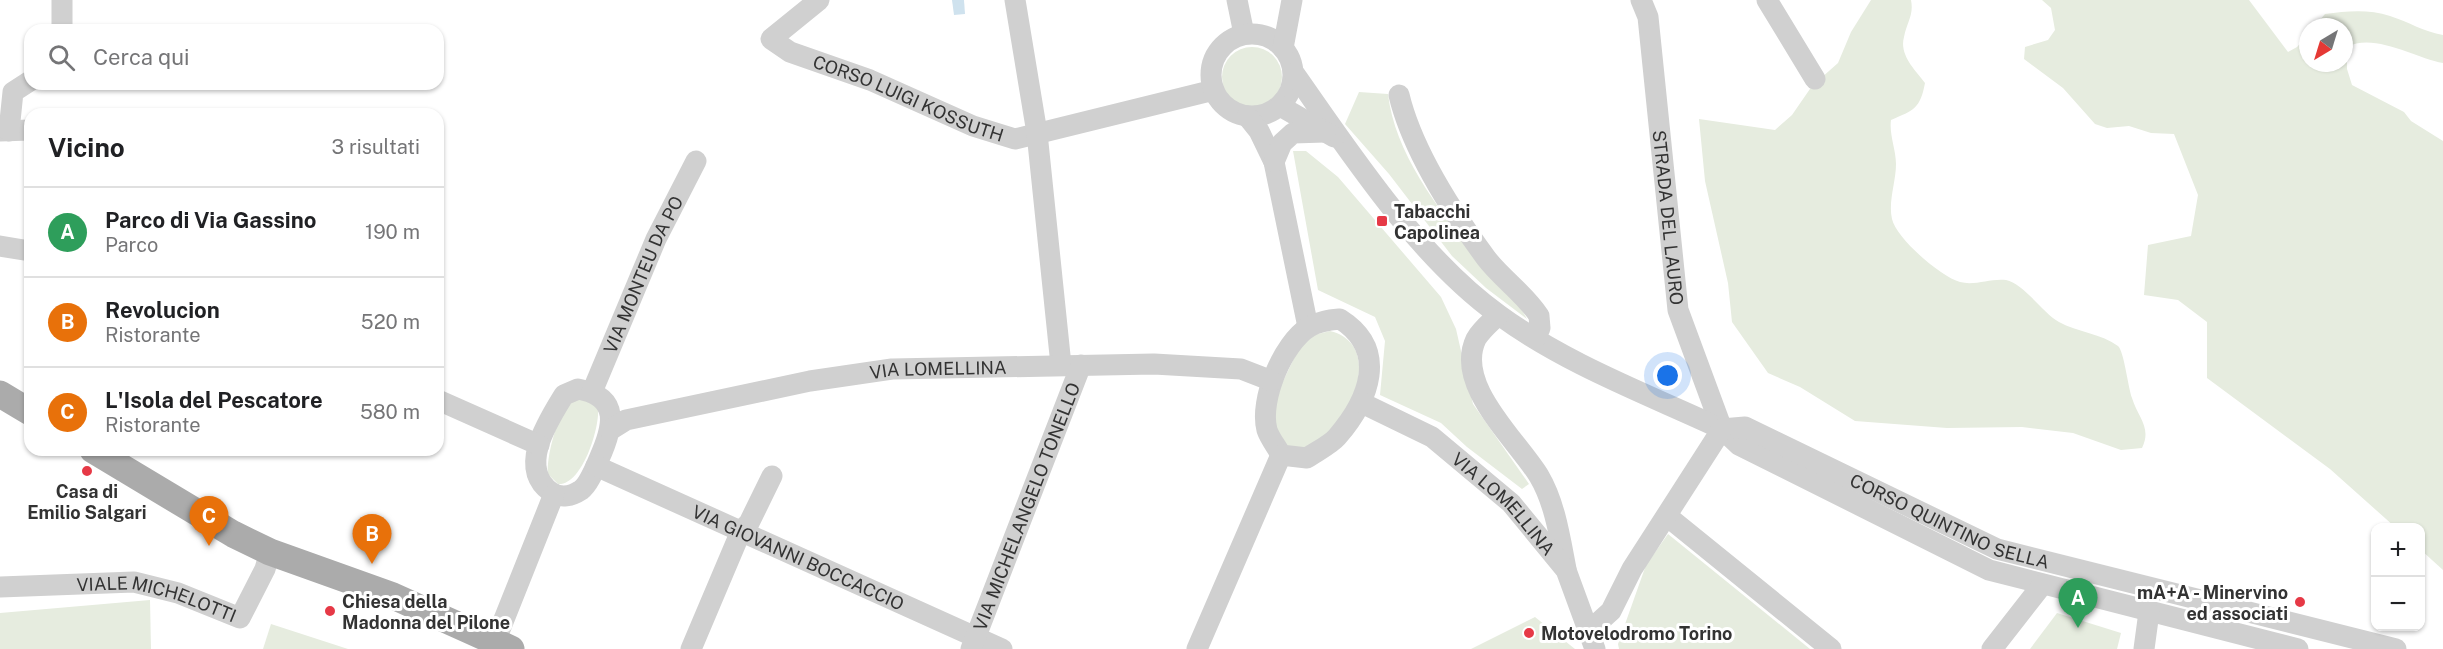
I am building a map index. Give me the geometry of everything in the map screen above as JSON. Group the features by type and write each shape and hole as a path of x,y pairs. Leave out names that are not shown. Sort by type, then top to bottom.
{"main road":[{"path":"0,394 24,408"},
{"path":"103,456 233,534 270,552 393,596 503,646"}],"street":[{"path":"62,0 62,24"},
{"name":"CORSO LUIGI KOSSUTH","path":"819,0 771,39 790,52 870,80 973,126 1015,139 1214,90"},
{"name":"VIA MICHELANGELO TONELLO","path":"974,643 1071,365 1016,0"},
{"path":"1237,0 1244,34"},
{"path":"1283,48 1292,0"},
{"name":"STRADA DEL LAURO","path":"1641,0 1648,17 1678,310 1722,429"},
{"path":"1767,0 1815,79"},
{"path":"1244,34 1265,36 1283,48 1291,59 1293,73 1288,96 1275,109 1247,116 1230,110 1220,102 1211,78 1215,55 1223,45 1244,34"},
{"name":"CORSO QUINTINO SELLA","path":"1293,73 1334,137 1417,237 1466,288 1498,315 1554,350 1722,429 1739,445 1978,565 2042,585 2298,649"},
{"path":"13,131 13,92 24,85"},
{"path":"1399,96 1406,124 1447,198 1487,259 1539,316 1540,328 1535,338"},
{"path":"1275,109 1334,137"},
{"path":"1275,109 1272,157 1308,327"},
{"path":"1247,116 1272,157"},
{"path":"1272,157 1293,133 1334,137"},
{"name":"VIA MONTEU DA PO","path":"592,392 656,238 696,161"},
{"path":"0,246 24,250"},
{"path":"1498,315 1477,337 1471,356 1478,389 1491,411 1539,477 1558,525 1566,570"},
{"path":"1340,319 1358,330 1368,348 1369,372 1362,403 1336,439 1307,458 1281,455 1267,430 1267,396 1272,381 1296,340 1308,327 1323,321 1340,319"},
{"name":"VIA LOMELLINA","path":"610,430 626,420 810,381 892,369 1154,364 1241,369 1272,381"},
{"path":"578,389 592,392 605,401 612,419 610,430 596,466 583,489 568,496 554,494 543,485 534,468 539,445 564,395 578,389"},
{"path":"444,403 539,445"},
{"name":"VIA LOMELLINA","path":"1362,403 1432,437 1511,503 1566,570 1593,639"},
{"name":"CORSO QUINTINO SELLA","path":"1722,429 1745,428 1997,549 2396,649"},
{"path":"1593,639 1611,611 1632,569 1722,429"},
{"path":"1197,649 1281,455"},
{"name":"VIA GIOVANNI BOCCACCIO","path":"596,466 741,531 974,643 1002,649"},
{"path":"691,649 741,531 749,523 772,476"},
{"path":"503,646 554,494"},
{"path":"1667,516 1831,649"},
{"name":"VIALE MICHELOTTI","path":"0,587 134,582 178,593 240,618 265,569 270,552"},
{"path":"1992,649 2042,585"},
{"path":"2144,649 2150,612"}],"shaded area":[{"path":"1871,0 1911,0 1912,10 1904,37 1904,50 1909,62 1925,83 1921,98 1915,107 1891,120 1896,164 1891,212 1895,227 1920,256 1952,279 1966,283 2000,280 2013,282 2059,322 2118,346 2132,398 2145,428 2145,441 2142,448 2121,450 2073,433 2022,427 1947,428 1855,421 1800,387 1768,373 1732,322 1728,283 1705,181 1699,119 1775,130 1792,115 1812,86 1838,63 1851,32"},
{"path":"2042,0 2249,0 2288,52 2299,45 2299,72 2348,72 2352,85 2404,112 2411,121 2443,141 2443,570 2425,554 2425,523 2391,523 2330,469 2207,378 2207,322 2178,300 2144,295 2148,245 2191,236 2198,195 2174,134 2151,133 2129,126 2107,128 2095,124 2063,88 2024,59 2025,47 2048,40 2055,30 2051,8"},
{"path":"2350,11 2374,12 2443,35 2443,63 2382,44 2353,45 2353,18 2322,18 2325,14"},
{"path":"1252,47 1269,52 1277,60 1282,77 1277,94 1269,102 1252,107 1235,102 1227,94 1222,77 1227,60 1235,52"},
{"path":"1359,92 1388,94 1394,123 1421,180 1439,208 1520,307 1527,319 1486,288 1452,256 1389,174 1345,124"},
{"path":"1293,151 1306,151 1338,177 1441,297 1456,329 1473,404 1529,484 1522,489 1467,447 1441,423 1380,395 1385,341 1375,317 1318,290"},
{"path":"1330,331 1343,337 1352,345 1357,356 1358,381 1354,395 1338,423 1312,449 1283,447 1272,424 1275,398 1298,350 1314,335"},
{"path":"583,397 598,408 593,441 575,476 567,482 558,484 548,474 553,437 565,409 571,402"},
{"path":"1668,534 1810,649 1619,649 1618,644 1646,565"},
{"path":"150,600 151,649 0,649 0,613"},
{"path":"2057,613 2121,633 2117,649 2030,649"},
{"name":"Motovelodromo Torino","path":"1535,617 1575,649 1471,649"},
{"path":"271,624 348,649 263,649"}],"water":[{"path":"952,0 964,0 965,14 954,15"}],"place":[{"name":"Tabacchi Capolinea","path":"1382,221"},
{"name":"Casa di Emilio Salgari","path":"87,471"},
{"name":"L'Isola del Pescatore","path":"209,546"},
{"name":"Revolucion","path":"372,564"},
{"name":"mA+A - Minervino ed associati","path":"2300,602"},
{"name":"Chiesa della Madonna del Pilone","path":"330,611"},
{"name":"Parco di Via Gassino","path":"2078,628"},
{"name":"Motovelodromo Torino","path":"1529,633"}]}
